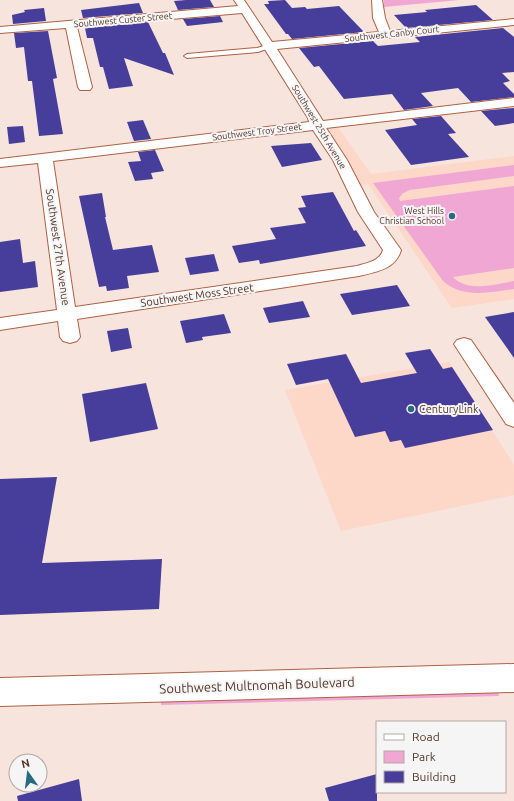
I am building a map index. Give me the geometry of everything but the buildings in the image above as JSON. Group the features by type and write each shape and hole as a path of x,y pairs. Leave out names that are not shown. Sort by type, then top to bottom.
{"main road":[{"name":"Southwest Multnomah Boulevard","path":"0,692 514,678"}],"street":[{"path":"377,0 377,11 380,24 387,35"},
{"name":"Southwest Custer Street","path":"0,30 71,24 242,4"},
{"name":"Southwest 25th Avenue","path":"242,4 270,46 340,160 366,212 392,250 390,257"},
{"name":"Southwest Canby Court","path":"270,46 514,22"},
{"path":"71,24 85,86"},
{"name":"Southwest Troy Street","path":"0,162 514,102"},
{"name":"Southwest 27th Avenue","path":"45,157 70,337"},
{"name":"Southwest Moss Street","path":"0,324 359,271 379,265 390,257"},
{"path":"464,344 514,419"}],"lane":[{"path":"187,56 258,50 270,46"}],"shaded area":[{"name":"West Hills Christian School","path":"338,127 371,174 514,156 514,299 452,308 368,184 361,185 325,128"},
{"path":"449,362 514,465 514,495 341,531 285,390"}],"green space":[{"path":"384,0 459,0 384,7"},
{"name":"West Hills Christian School","path":"514,165 514,176 410,190 403,193 399,198 400,201 514,186 514,268 453,277 466,285 474,286 514,281 514,289 496,292 468,292 451,287 443,281 373,183"},
{"path":"498,692 499,696 161,705 161,702"}],"place":[{"name":"West Hills Christian School","path":"452,216"},
{"name":"CenturyLink","path":"411,409"}]}
